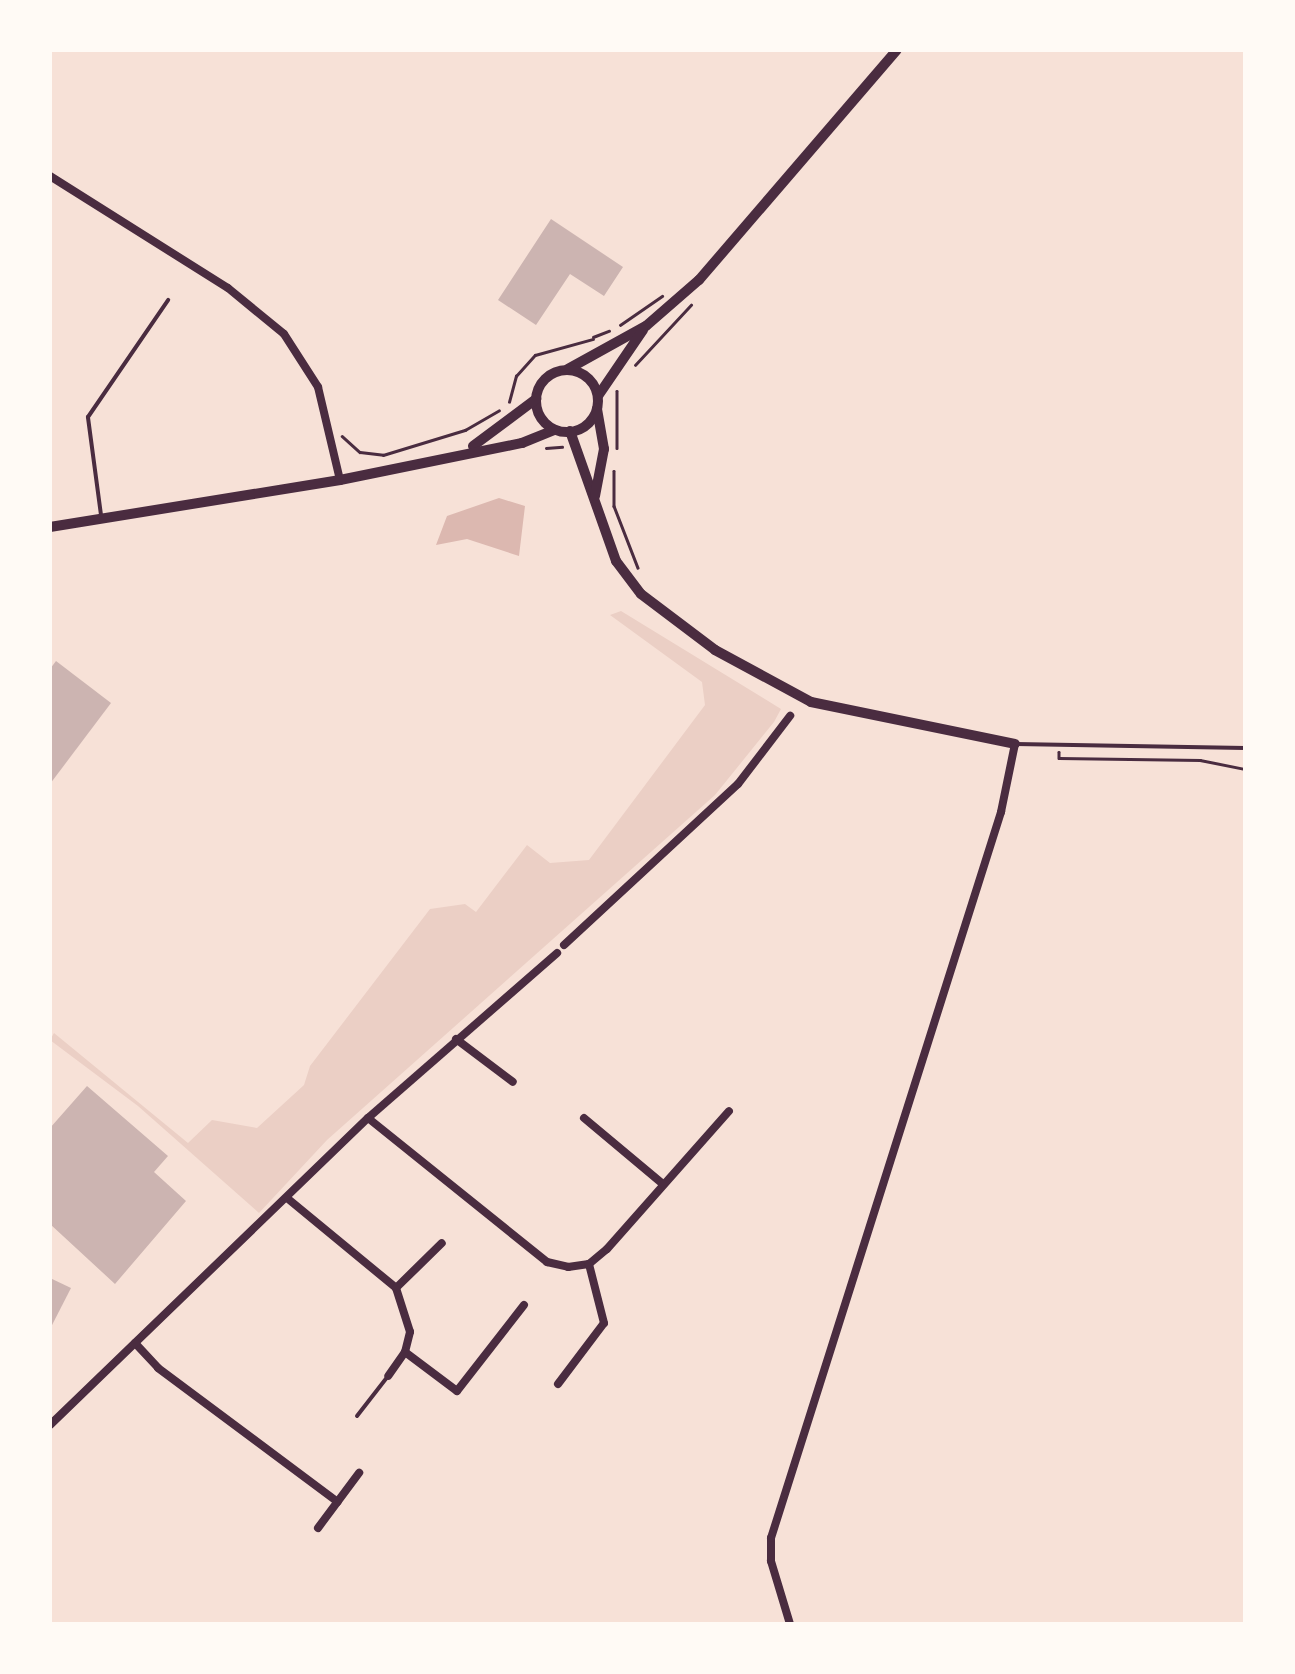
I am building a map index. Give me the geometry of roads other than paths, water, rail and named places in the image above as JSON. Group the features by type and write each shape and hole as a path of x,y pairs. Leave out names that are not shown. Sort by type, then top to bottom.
{"street":[{"path":"468,449 536,399 544,379 568,370 646,326 684,294 897,50"},
{"path":"50,176 228,288 270,321 309,370 340,480"},
{"path":"594,500 604,449 598,396 646,326"},
{"path":"568,370 590,380 598,396"},
{"path":"536,399 541,418 556,430"},
{"path":"50,527 340,480 468,449 522,443 556,430 570,432 597,408"},
{"path":"570,432 606,542 641,594 757,677 857,715 1015,744 1001,812 772,1538 771,1562 790,1624"},
{"path":"564,945 738,784 790,716"},
{"path":"50,1425 368,1118 556,953"},
{"path":"456,1040 514,1082"},
{"path":"589,1264 729,1112"},
{"path":"368,1118 548,1262 589,1264"},
{"path":"584,1118 663,1184"},
{"path":"287,1198 396,1288 410,1332 405,1352 388,1376"},
{"path":"396,1288 442,1244"},
{"path":"558,1384 604,1324 589,1264"},
{"path":"405,1352 457,1391 524,1305"},
{"path":"135,1344 338,1502"},
{"path":"318,1528 359,1474"}],"lane":[{"path":"101,519 88,417 168,300"},
{"path":"1015,744 1245,748"},
{"path":"357,1416 388,1376"}]}
